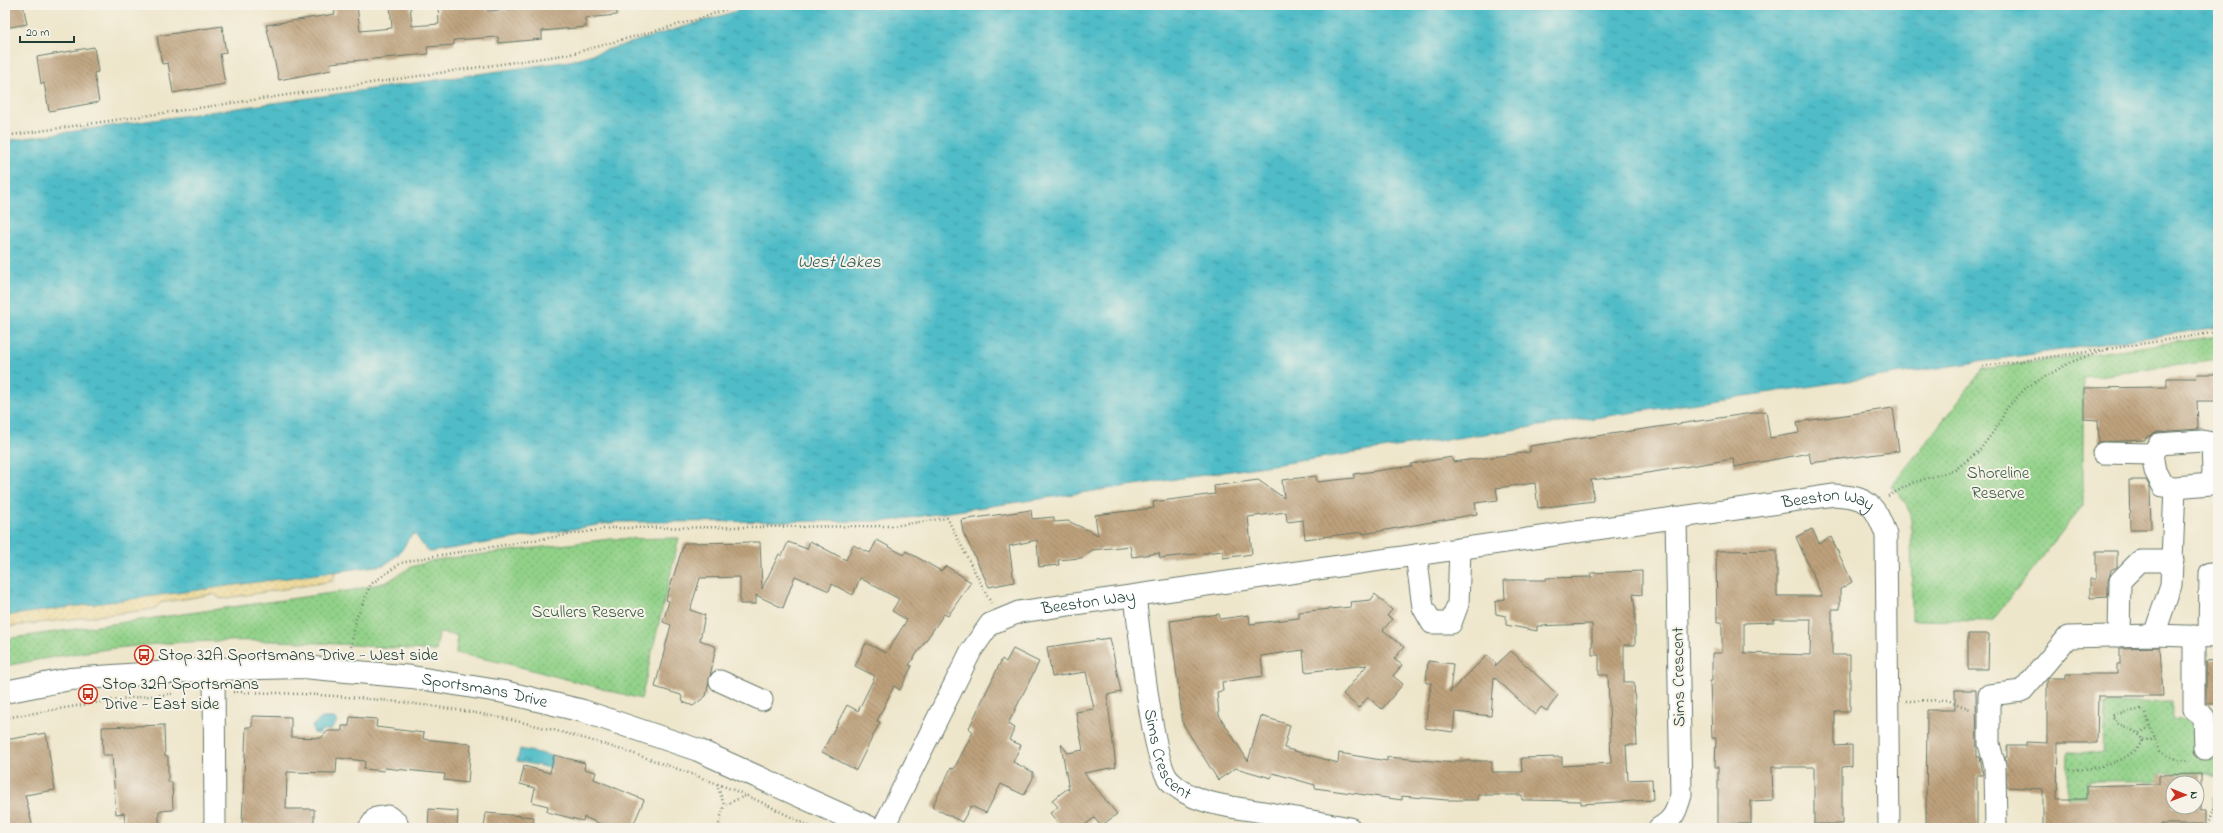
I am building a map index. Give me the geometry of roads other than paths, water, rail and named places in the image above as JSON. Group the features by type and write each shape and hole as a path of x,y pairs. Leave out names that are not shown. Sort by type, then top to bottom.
{"street":[{"path":"2202,441 2212,443 2213,472 2211,484 2175,487 2163,486 2155,471 2152,454 2159,444 2202,441"},
{"path":"2103,453 2152,454"},
{"path":"2154,635 2171,585 2175,487"},
{"name":"Beeston Way","path":"883,828 971,651 990,624 1019,612 1834,495 1864,499 1878,513 1886,535 1889,828"},
{"name":"Sims Crescent","path":"1659,828 1670,821 1677,809 1681,795 1676,517"},
{"path":"1416,555 1423,607 1432,623 1451,623 1458,604 1460,549"},
{"path":"2119,636 2120,580 2140,561 2173,561"},
{"path":"2199,755 2204,717 2194,709 2207,636 2210,573"},
{"name":"Sims Crescent","path":"1134,596 1155,738 1161,766 1169,780 1185,793 1211,803 1350,828"},
{"path":"1996,828 1995,766 1989,744 1989,695 2022,691 2068,637 2154,635 2207,636"},
{"name":"Sportsmans Drive","path":"5,692 70,679 214,669 303,666 412,677 504,692 583,711 698,750 870,828"},
{"path":"214,669 215,828"},
{"path":"720,681 762,700"},
{"path":"369,828 376,818 388,816 397,823 398,828"}],"water":[{"name":"West Lakes","path":"748,5 2218,5 2218,327 888,521 616,522 431,552 414,534 403,549 393,559 384,565 5,616 5,141 570,61 740,10"},
{"path":"322,718 333,718 337,720 331,730 323,730 319,734 314,733 312,726"},
{"path":"520,749 553,756 550,768 517,761"}],"place":[{"name":"Stop 32A Sportsmans Drive - West side","path":"144,655"},
{"name":"Stop 32A Sportsmans Drive - East side","path":"88,694"}],"park label":[{"name":"Shoreline Reserve","path":"1998,483"},
{"name":"Scullers Reserve","path":"588,612"}]}
